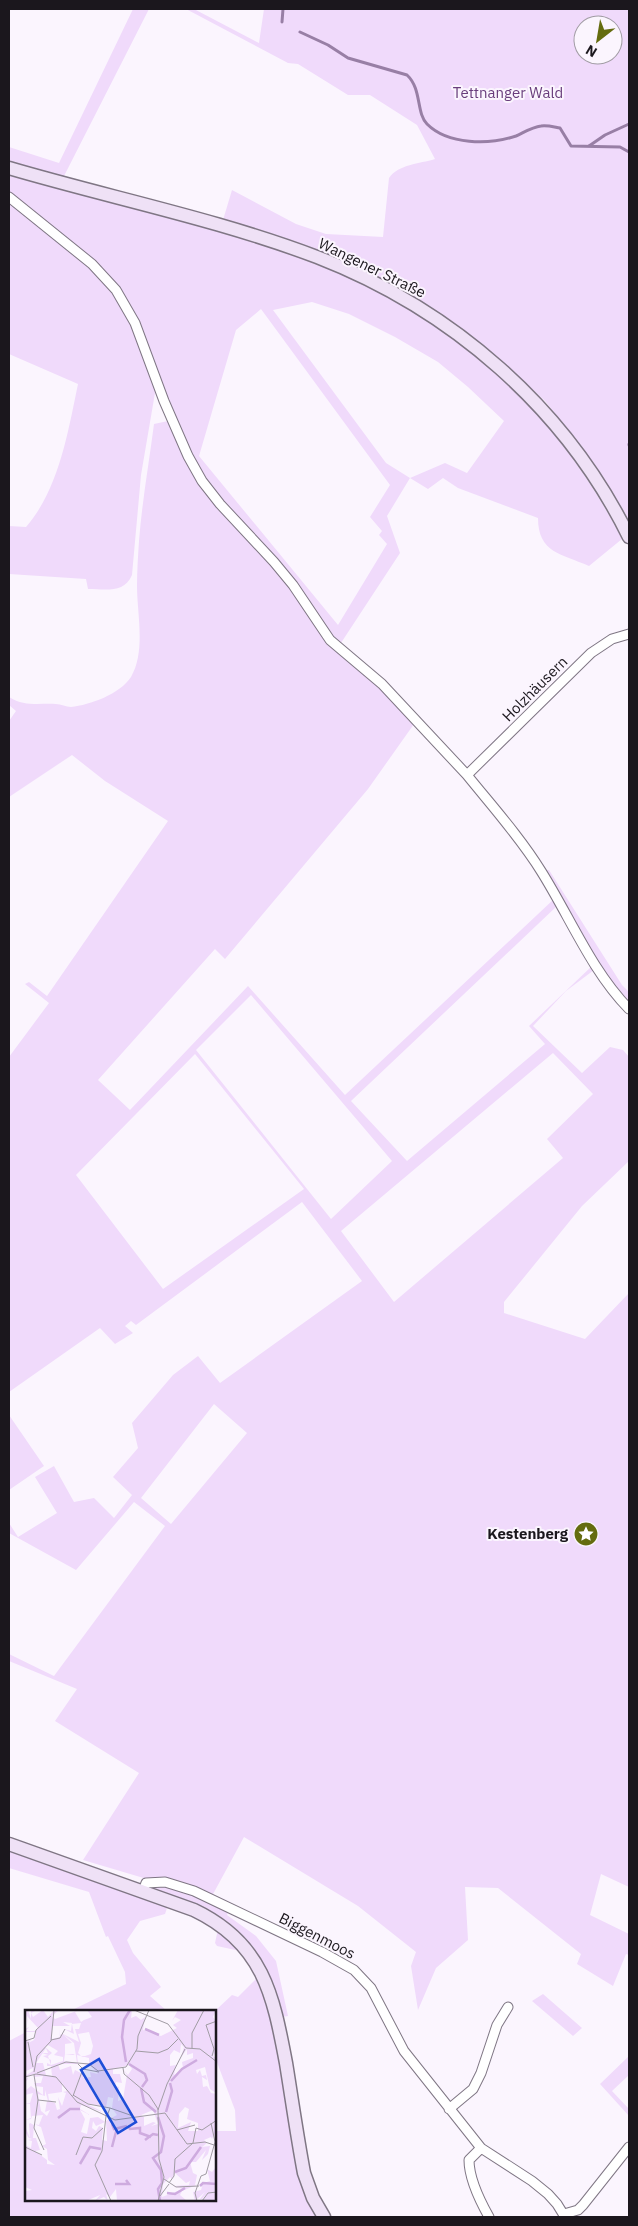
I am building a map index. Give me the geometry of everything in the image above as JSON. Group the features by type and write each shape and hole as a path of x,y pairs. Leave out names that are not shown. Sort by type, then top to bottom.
{"main road":[{"name":"Wangener Straße","path":"9,168 280,244 337,266 408,301 452,329 493,362 548,416 587,467 617,512 629,537"},
{"path":"9,1844 194,1910 216,1922 244,1946 260,1968 270,1992 276,2013 304,2173 313,2198 324,2217"}],"street":[{"path":"9,197 69,244 92,264 116,290 134,322 164,401 188,456 202,481 220,504 293,585 330,640 382,684 466,775 540,870 594,964 617,997 629,1009"},
{"name":"Holzhäusern","path":"466,775 591,653 612,639 629,634"},
{"name":"Biggenmoos","path":"143,1891 143,1885 146,1882 156,1881 194,1890 344,1963 371,1988 404,2051 481,2148 532,2181 548,2194 564,2216 578,2210 583,2205 629,2146"},
{"path":"450,2109 474,2090 482,2073 497,2026 508,2007"},
{"path":"481,2148 469,2160 469,2166 477,2190 490,2217"}],"green space":[{"path":"133,9 149,9 63,178 9,162 9,147 59,163"},
{"name":"Tettnanger Wald","path":"186,9 194,9 259,43 264,9 629,9 629,524 604,479 545,401 502,362 453,322 421,301 393,286 223,220 232,190 296,224 326,234 383,237 389,178 393,173 404,167 435,159 417,125 370,95 348,95 298,64 288,63"},
{"path":"9,175 204,228 309,260 376,289 408,306 438,326 494,371 543,421 586,477 622,539 589,566 553,551 542,539 538,518 458,488 443,478 428,489 410,478 387,516 400,553 339,646 223,505 189,454 119,288 9,194","holes":["312,302 349,314 395,337 438,362 504,421 467,473 445,463 410,478 386,463 273,310","261,309 390,485 370,517 382,531 379,535 387,544 338,625 199,456 236,330"]},
{"path":"9,201 102,278 124,306 156,387 141,475 132,575 129,581 119,588 107,590 88,589 86,579 9,574 9,526 26,527 47,495 61,459 78,384 9,354"},
{"path":"168,421 200,483 264,555 297,597 324,640 378,685 414,724 368,789 225,959 215,949 98,1080 130,1110 248,986 345,1095 554,899 557,906 351,1101 407,1161 545,1044 529,1026 592,966 594,970 566,991 533,1026 582,1073 610,1047 623,1050 629,1057 629,1161 582,1206 504,1302 504,1313 585,1339 629,1293 629,1887 601,1874 590,1915 629,1934 629,1955 626,1954 613,1986 577,1964 581,1954 498,1888 465,1887 468,1940 436,1968 418,2010 411,1966 416,1952 358,1906 244,1837 212,1896 189,1885 172,1880 163,1878 147,1879 83,1860 139,1773 55,1721 77,1689 9,1661 9,1654 54,1676 165,1526 134,1502 76,1570 9,1533 9,1523 18,1537 57,1513 35,1477 54,1466 74,1502 94,1498 114,1518 132,1495 113,1477 138,1448 132,1423 173,1375 198,1356 220,1383 362,1281 302,1202 136,1325 131,1321 125,1326 133,1333 115,1344 100,1328 9,1392 9,1057 49,1003 25,984 29,982 47,996 168,821 105,781 72,755 9,797 9,721 16,711 9,705 9,697 32,704 79,706 104,698 120,689 131,677 136,667 138,656 140,632 137,586 139,547 154,424","holes":["251,995 392,1161 331,1219 196,1050","553,1053 593,1094 547,1139 563,1158 394,1302 341,1231","195,1054 304,1189 163,1289 76,1175","214,1404 247,1433 171,1524 141,1498"]},
{"path":"542,870 549,870 622,985 629,992 629,1005 615,990"},
{"path":"9,1415 44,1466 9,1490"},
{"path":"9,1850 168,1905 165,1914 140,1921 127,1940 133,1953 161,1987 150,1996 166,2010 72,2010 126,1984 125,1972 108,1936 106,1937 89,1892 9,1868"},
{"path":"167,1886 208,1901 228,1912 227,1915 256,1936 276,1961 288,2016 282,2017 252,1949 149,1887"},
{"path":"218,1929 240,1951 217,1946 215,1943"},
{"path":"258,1977 264,1992 318,2217 9,2217 9,2041 25,2033 25,2201 216,2201 216,2131 236,2131 235,2110 216,2060 216,2010 232,1995 238,1997"},
{"path":"543,1994 582,2028 573,2036 532,2001"},
{"path":"629,2056 629,2075 612,2091 629,2109 629,2116 600,2084"}],"waterway":[{"path":"282,22 283,9"},
{"path":"300,32 328,45 348,58 407,75 415,87 421,114 427,124 446,136 469,141 494,141 516,136 538,127 548,126 560,128 571,146 620,147 629,152"},
{"path":"589,146 605,135 629,124"}],"place":[{"name":"Kestenberg","path":"586,1534"}]}
